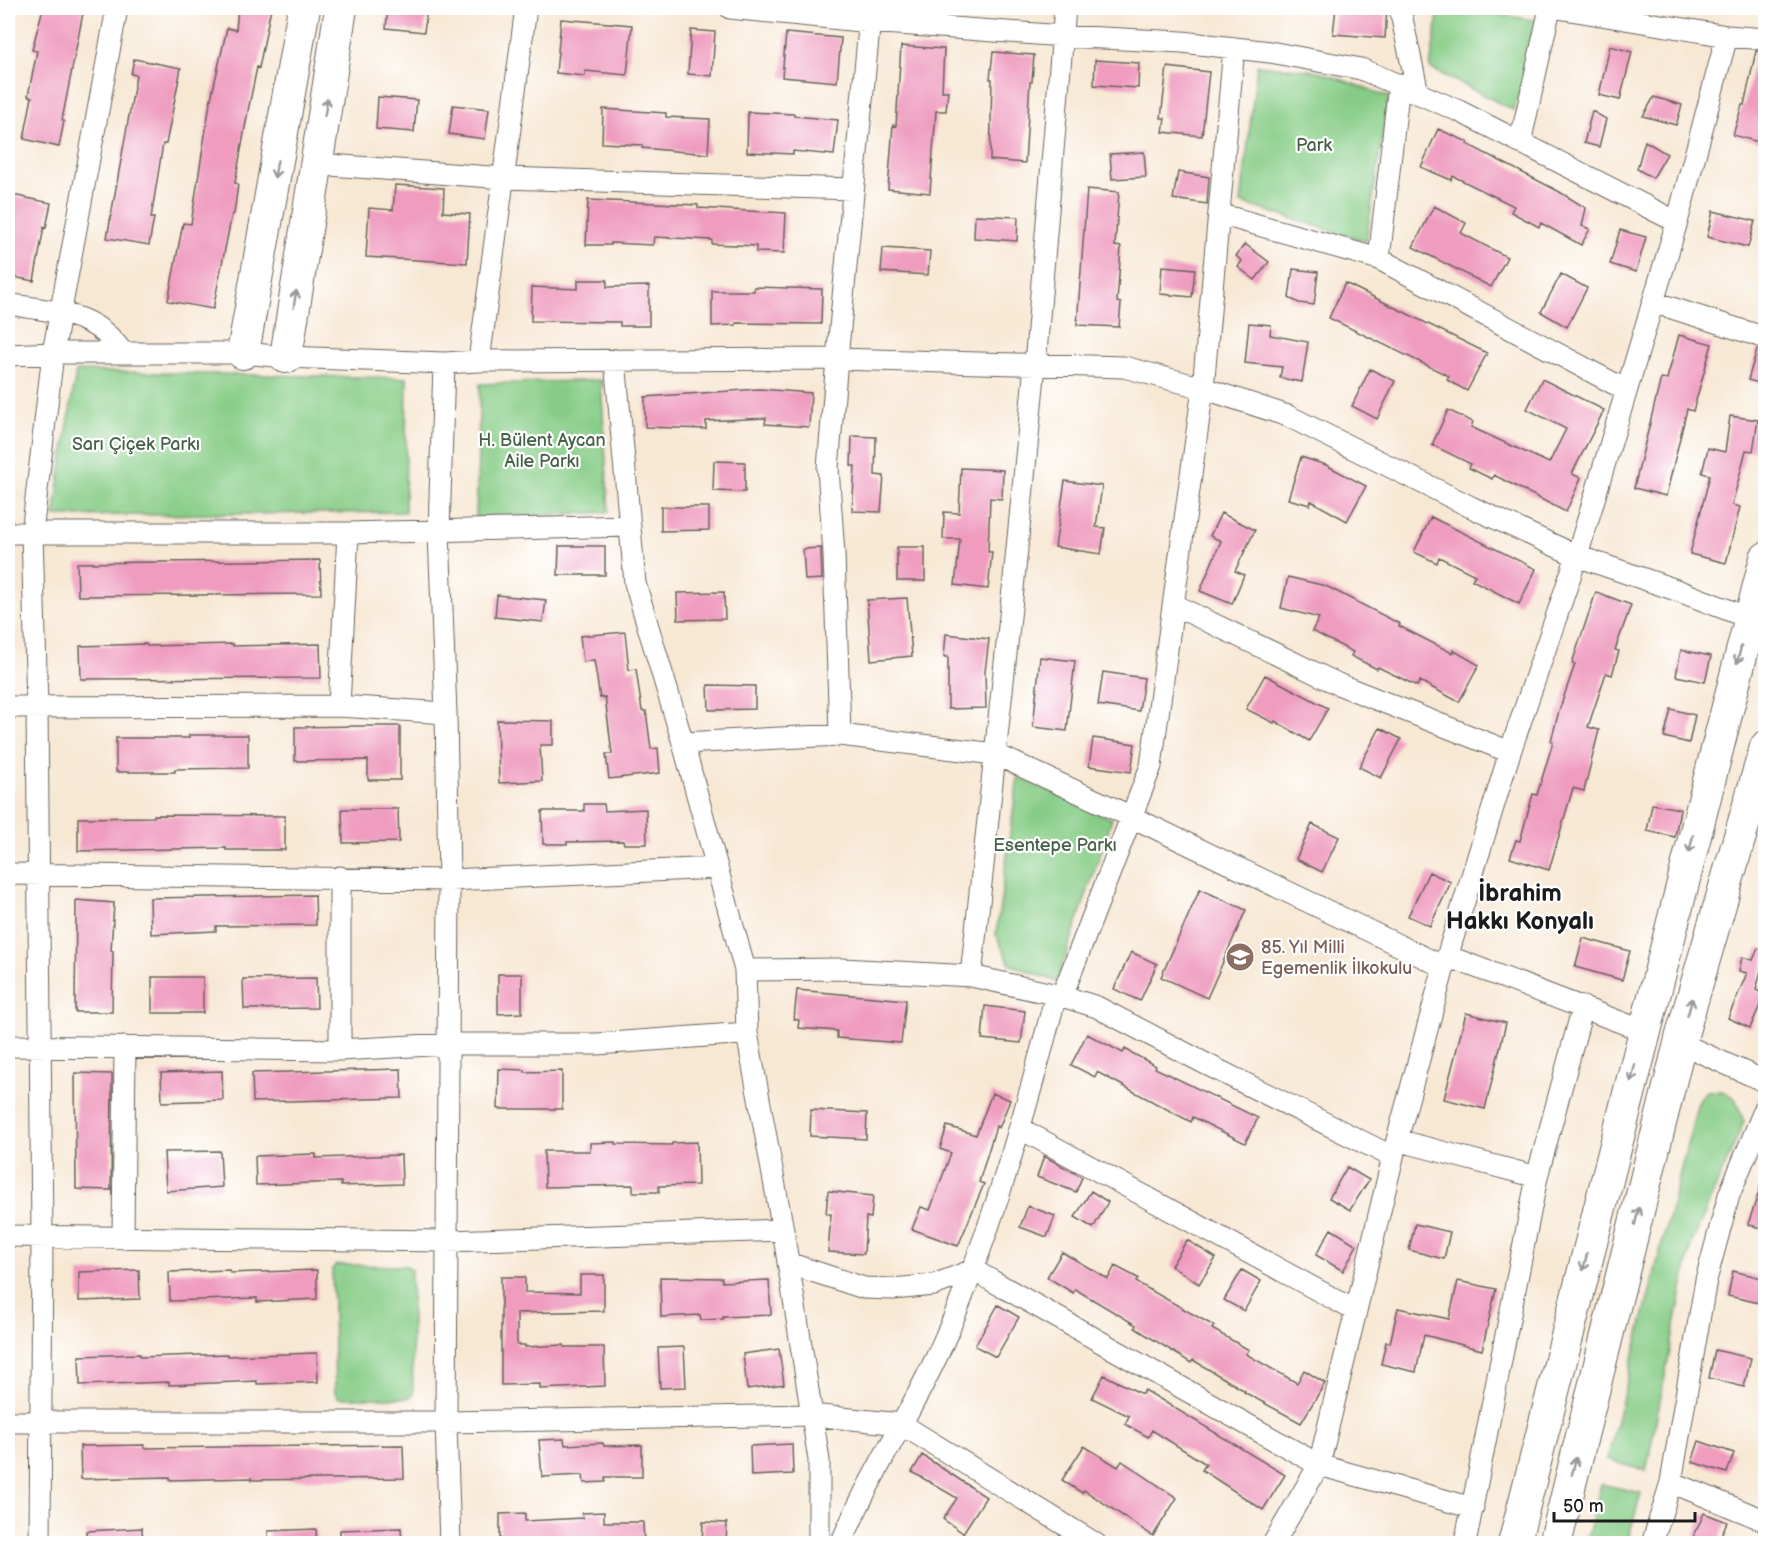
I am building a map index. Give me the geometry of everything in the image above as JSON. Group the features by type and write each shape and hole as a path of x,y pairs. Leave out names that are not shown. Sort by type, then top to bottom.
{"street":[{"path":"40,1544 41,1046 37,706 32,533 53,353 117,8"},
{"path":"243,353 304,8"},
{"path":"286,357 341,8"},
{"path":"479,361 526,8"},
{"path":"730,8 871,15 1063,36 1182,42 1270,52 1361,69 1409,88 1677,222"},
{"path":"971,976 1035,365 1065,8"},
{"path":"1379,259 1409,88 1402,8"},
{"path":"1520,143 1550,8"},
{"path":"1558,8 1727,36 1766,39"},
{"path":"840,735 834,554 828,468 871,15"},
{"path":"1273,1544 1319,1465 1395,1148 1446,961 1510,753 1576,556 1677,222 1727,36"},
{"path":"841,1544 941,1347 973,1270 1021,1130 1059,996 1151,765 1203,388 1234,48"},
{"path":"316,164 504,178 853,189"},
{"path":"1219,214 1379,259 1626,390"},
{"path":"1653,302 1766,338"},
{"path":"8,304 87,320 100,327 122,352"},
{"path":"8,355 122,352 243,353 286,357 444,363 837,360 1124,367 1203,388 1288,416 1471,507 1576,556 1679,591 1749,618"},
{"path":"615,360 634,583 683,743 745,970 747,1033 783,1230 819,1460 819,1544"},
{"path":"444,363 439,532 446,712 449,880 446,1422 450,1544"},
{"path":"8,533 439,532 629,526"},
{"path":"339,706 348,533"},
{"path":"1514,1544 1766,558"},
{"path":"1174,605 1338,684 1510,753"},
{"path":"8,706 339,706 446,712"},
{"path":"683,743 840,735 995,754 1446,961 1644,1031"},
{"path":"1555,1544 1680,1043 1766,747"},
{"path":"8,874 449,880 717,867"},
{"path":"340,877 340,1050"},
{"path":"745,970 842,969 971,976 1059,996 1097,1007 1206,1065 1395,1148 1537,1177"},
{"path":"1465,1544 1537,1177 1583,1008"},
{"path":"8,1046 340,1050 448,1044 597,1044 747,1033"},
{"path":"1680,1043 1766,1082"},
{"path":"123,1238 125,1047"},
{"path":"1652,1544 1671,1482 1706,1280 1730,1195 1766,1106"},
{"path":"1021,1130 1356,1311"},
{"path":"8,1236 448,1241 783,1230"},
{"path":"788,1263 864,1288 893,1289 934,1285 973,1270"},
{"path":"973,1270 1319,1465 1473,1508"},
{"path":"8,1422 446,1422 811,1415 901,1424 1096,1544"},
{"path":"1671,1482 1766,1521"}],"green space":[{"path":"1439,8 1458,8 1540,21 1526,79 1513,110 1430,68"},
{"name":"Park","path":"1257,65 1318,71 1389,97 1366,241 1241,203"},
{"name":"Sarı Çiçek Parkı","path":"76,371 407,378 405,512 54,516"},
{"name":"H. Bülent Aycan Aile Parkı","path":"601,380 609,512 476,518 480,384"},
{"name":"Esentepe Parkı","path":"1018,777 1112,819 1057,982 1010,964 996,935"},
{"path":"1706,1091 1722,1091 1735,1098 1744,1122 1691,1245 1646,1471 1607,1460 1698,1102"},
{"path":"336,1265 407,1266 411,1270 413,1395 409,1398 339,1398 335,1393 332,1269"},
{"path":"1601,1484 1641,1493 1627,1543 1586,1543"}],"building":[{"path":"43,8 84,8 62,120 64,121 59,147 24,139 32,97 28,96 37,51 32,50"},
{"path":"238,8 271,8 248,111 235,183 238,184 234,214 232,214 213,309 168,301 183,223 191,224 210,103 227,28 236,30"},
{"path":"388,8 427,8 424,32 386,28"},
{"path":"1336,8 1387,8 1385,38 1333,34"},
{"path":"561,19 632,25 627,75 585,71 585,76 556,73"},
{"path":"691,30 715,32 712,76 688,74"},
{"path":"786,33 841,38 837,82 782,77"},
{"path":"901,46 944,49 942,91 948,91 946,111 936,111 930,193 888,189 893,125 896,126"},
{"path":"1610,46 1632,52 1620,100 1599,95"},
{"path":"1756,51 1766,52 1766,144 1733,135 1742,105 1744,105"},
{"path":"993,52 1034,55 1025,163 990,160 992,79 990,79"},
{"path":"134,59 181,68 166,144 163,144 149,245 107,238 136,75 131,74"},
{"path":"1095,60 1139,63 1138,88 1094,85"},
{"path":"1167,67 1209,72 1202,136 1163,132 1165,118 1161,118"},
{"path":"378,97 417,100 414,132 376,129"},
{"path":"1654,97 1682,105 1676,125 1643,116"},
{"path":"453,105 489,109 485,139 449,134"},
{"path":"603,109 666,113 666,117 710,119 708,154 642,148 642,145 602,143"},
{"path":"1592,111 1606,119 1599,147 1584,143"},
{"path":"748,112 794,114 794,116 838,120 834,155 793,151 793,154 747,152"},
{"path":"1438,129 1468,142 1467,144 1586,208 1582,226 1590,229 1581,245 1541,223 1539,227 1511,212 1514,206 1453,176 1451,180 1421,167"},
{"path":"1645,141 1667,154 1653,178 1637,169"},
{"path":"1144,152 1146,177 1112,179 1110,154"},
{"path":"1178,172 1209,177 1207,204 1173,199"},
{"path":"395,185 444,188 443,212 470,214 467,263 366,257 369,208 393,210"},
{"path":"1087,189 1119,192 1115,246 1121,247 1117,302 1121,303 1119,327 1077,325"},
{"path":"8,194 51,203 34,281 8,276"},
{"path":"588,200 698,205 698,208 786,213 784,253 756,252 756,246 712,244 712,240 654,237 653,245 611,243 611,245 586,245"},
{"path":"1434,206 1466,223 1461,233 1507,257 1491,287 1413,247"},
{"path":"1713,211 1755,221 1748,247 1707,237"},
{"path":"975,215 1018,217 1017,241 974,238"},
{"path":"1620,230 1646,237 1636,272 1610,264"},
{"path":"1245,244 1269,262 1255,280 1238,267 1242,261 1236,256"},
{"path":"883,248 930,251 928,275 881,272"},
{"path":"1162,266 1195,269 1192,297 1160,294"},
{"path":"1293,269 1318,272 1314,305 1299,303 1289,298"},
{"path":"1561,274 1587,288 1567,327 1541,312"},
{"path":"578,280 607,280 607,287 649,286 649,326 620,326 620,322 531,321 532,287 578,289"},
{"path":"1345,283 1487,353 1467,391 1447,380 1449,376 1329,318"},
{"path":"754,287 822,289 821,324 736,323 736,325 712,326 712,291 754,291"},
{"path":"1249,323 1271,325 1270,335 1308,342 1302,382 1280,378 1282,367 1245,363"},
{"path":"1679,335 1712,344 1693,411 1687,409 1666,496 1634,488 1661,378 1667,379"},
{"path":"1757,349 1766,350 1766,385 1748,380"},
{"path":"1370,369 1395,381 1377,419 1352,406"},
{"path":"1542,379 1604,410 1572,474 1581,478 1566,512 1494,475 1492,479 1469,468 1471,464 1432,445 1448,410 1473,422 1471,427 1549,463 1566,429 1527,409"},
{"path":"759,389 811,393 809,427 765,424 766,418 706,421 706,429 645,427 645,397"},
{"path":"1730,416 1758,420 1753,451 1746,450 1732,505 1740,507 1726,563 1690,554 1710,475 1702,473 1708,448 1725,452"},
{"path":"852,436 876,437 875,475 884,476 881,512 852,511 855,466 851,466"},
{"path":"1301,457 1326,465 1366,486 1347,521 1311,501 1310,505 1288,499"},
{"path":"714,461 745,462 745,492 713,491"},
{"path":"961,468 1003,470 1002,499 990,498 988,552 992,552 988,589 955,585 960,539 943,539 944,512 959,513"},
{"path":"1065,481 1102,486 1096,527 1105,528 1101,554 1055,547"},
{"path":"661,507 709,507 709,530 661,531"},
{"path":"1221,513 1255,530 1235,571 1244,575 1232,604 1200,591 1221,541 1210,536"},
{"path":"1431,517 1536,569 1519,604 1472,580 1475,575 1439,557 1437,563 1414,552"},
{"path":"559,546 605,546 605,575 558,575"},
{"path":"897,547 925,547 925,581 897,581"},
{"path":"821,548 822,579 805,580 803,549"},
{"path":"320,560 321,594 78,596 77,563"},
{"path":"1288,577 1326,586 1400,624 1399,626 1452,653 1453,650 1479,665 1459,702 1420,681 1417,686 1378,667 1377,669 1351,656 1353,652 1312,631 1319,618 1281,608"},
{"path":"724,592 725,619 678,620 677,593"},
{"path":"1596,592 1631,605 1615,650 1619,651 1612,675 1606,673 1588,727 1599,730 1584,791 1573,788 1549,870 1510,858 1516,840 1520,841 1533,794 1537,795 1553,742 1551,741 1559,711 1575,664 1572,663"},
{"path":"497,595 546,600 543,622 495,617"},
{"path":"907,598 912,656 871,660 867,600"},
{"path":"625,632 629,670 636,669 642,711 646,711 651,749 658,748 660,773 609,779 606,754 612,754 605,697 600,698 594,660 583,662 580,636"},
{"path":"946,634 989,639 985,672 986,708 948,709 948,657 944,657"},
{"path":"146,644 147,646 233,644 233,646 320,644 321,678 81,679 80,646"},
{"path":"1681,650 1711,656 1705,682 1676,676"},
{"path":"1040,657 1075,661 1067,731 1033,727"},
{"path":"1103,672 1144,678 1139,711 1098,705"},
{"path":"1265,675 1328,708 1309,741 1275,721 1274,723 1246,709"},
{"path":"708,685 755,686 755,709 709,710"},
{"path":"1671,709 1695,715 1689,743 1664,737"},
{"path":"497,720 553,721 553,745 540,745 542,781 499,783"},
{"path":"400,726 400,780 368,780 368,760 295,761 295,727"},
{"path":"1380,728 1401,739 1381,778 1359,767"},
{"path":"189,735 248,735 248,768 116,772 116,738 189,738"},
{"path":"1093,738 1135,744 1131,772 1089,766"},
{"path":"584,804 604,804 605,811 646,809 647,844 624,844 623,841 543,844 542,811 584,811"},
{"path":"1652,804 1680,809 1675,837 1647,831"},
{"path":"342,809 398,809 399,842 343,843"},
{"path":"154,815 285,816 285,850 226,850 226,848 78,851 78,818 154,817"},
{"path":"1312,824 1339,837 1322,872 1296,859"},
{"path":"1429,872 1451,882 1430,926 1408,916"},
{"path":"1200,889 1246,910 1207,998 1161,977"},
{"path":"315,895 316,925 216,926 216,931 151,934 150,898"},
{"path":"76,900 114,903 111,951 113,951 112,1012 75,1012"},
{"path":"1583,938 1630,951 1622,980 1575,967"},
{"path":"1758,948 1766,952 1756,990 1765,994 1750,1028 1728,1018 1747,973 1739,971 1742,957 1753,960"},
{"path":"1131,952 1157,964 1140,1001 1114,989"},
{"path":"498,974 522,974 522,1013 498,1014"},
{"path":"152,977 203,977 203,1013 152,1013"},
{"path":"316,978 317,1008 244,1009 243,979"},
{"path":"797,990 906,1000 901,1043 837,1038 837,1031 798,1028 799,1020 794,1019"},
{"path":"985,1006 1025,1011 1021,1043 982,1039"},
{"path":"1466,1013 1506,1023 1485,1109 1444,1099"},
{"path":"1087,1034 1123,1053 1125,1049 1156,1066 1155,1068 1258,1118 1245,1143 1193,1117 1191,1122 1097,1072 1095,1077 1071,1065"},
{"path":"401,1069 402,1098 253,1102 252,1073"},
{"path":"499,1069 525,1070 525,1072 562,1071 562,1109 498,1109"},
{"path":"222,1071 223,1100 162,1102 161,1073"},
{"path":"75,1073 112,1074 111,1190 76,1189"},
{"path":"992,1093 1010,1100 999,1128 996,1126 979,1182 984,1184 958,1246 912,1229 921,1207 930,1210 951,1153 940,1149 947,1126 976,1135"},
{"path":"811,1110 867,1113 866,1139 810,1136"},
{"path":"616,1142 616,1144 672,1145 672,1143 697,1142 698,1185 659,1186 659,1192 633,1192 633,1185 545,1187 544,1151 590,1151 590,1143"},
{"path":"220,1151 222,1187 166,1191 164,1152"},
{"path":"316,1154 316,1158 401,1155 402,1184 341,1186 341,1182 256,1185 255,1156"},
{"path":"1044,1156 1082,1177 1076,1192 1037,1177"},
{"path":"1347,1167 1369,1180 1350,1210 1329,1198"},
{"path":"1763,1180 1766,1180 1766,1230 1748,1224"},
{"path":"828,1191 873,1196 871,1218 866,1217 864,1254 828,1252 831,1214 826,1214"},
{"path":"1091,1191 1108,1202 1093,1228 1075,1217"},
{"path":"1028,1206 1055,1216 1047,1237 1020,1227"},
{"path":"1415,1224 1450,1232 1444,1259 1409,1250"},
{"path":"1331,1229 1357,1245 1343,1271 1316,1255"},
{"path":"1187,1240 1216,1258 1199,1284 1171,1266"},
{"path":"1062,1252 1108,1279 1115,1266 1138,1278 1136,1282 1214,1326 1212,1329 1249,1350 1246,1354 1297,1383 1304,1370 1325,1383 1301,1423 1244,1392 1193,1360 1191,1363 1135,1328 1136,1325 1075,1289 1073,1293 1047,1277"},
{"path":"139,1270 140,1299 79,1301 79,1272"},
{"path":"230,1270 230,1273 317,1270 317,1299 257,1302 257,1298 170,1301 169,1272"},
{"path":"1242,1270 1261,1281 1244,1311 1224,1300"},
{"path":"1733,1271 1766,1279 1764,1304 1728,1296"},
{"path":"580,1275 604,1275 604,1311 517,1313 517,1345 525,1345 525,1347 564,1345 564,1347 604,1347 605,1386 540,1389 540,1384 501,1385 501,1277 525,1277 525,1292 580,1293"},
{"path":"660,1277 722,1278 722,1282 769,1280 771,1315 701,1320 700,1315 661,1317"},
{"path":"1458,1281 1496,1289 1482,1350 1424,1335 1416,1372 1381,1364 1386,1342 1390,1343 1398,1308 1449,1319"},
{"path":"998,1305 1019,1317 996,1357 975,1346"},
{"path":"684,1347 686,1387 660,1388 658,1348"},
{"path":"779,1349 784,1384 747,1389 743,1354"},
{"path":"1715,1350 1751,1358 1744,1387 1709,1378"},
{"path":"317,1353 318,1382 257,1384 257,1381 169,1385 169,1382 80,1385 79,1356 140,1354 140,1357 228,1354 228,1356"},
{"path":"1104,1375 1142,1394 1145,1390 1285,1475 1263,1510 1202,1470 1206,1464 1152,1430 1148,1437 1125,1424 1129,1416 1092,1398"},
{"path":"564,1439 565,1445 603,1443 604,1446 642,1445 642,1477 605,1477 605,1482 584,1483 583,1475 542,1477 539,1440"},
{"path":"1699,1441 1734,1453 1727,1473 1692,1462"},
{"path":"792,1444 793,1474 751,1476 750,1446"},
{"path":"144,1445 144,1448 403,1445 404,1478 81,1479 80,1446"},
{"path":"1084,1446 1118,1467 1122,1461 1177,1498 1153,1536 1084,1490 1082,1493 1062,1480"},
{"path":"922,1455 986,1497 963,1533 943,1519 957,1498 912,1472"},
{"path":"604,1512 604,1522 643,1522 644,1544 500,1544 500,1514 525,1513 525,1521 583,1518 582,1513"},
{"path":"1704,1513 1727,1522 1717,1544 1694,1536"},
{"path":"703,1522 727,1523 726,1544 702,1544"},
{"path":"142,1528 143,1544 86,1544 86,1531"},
{"path":"401,1528 402,1544 340,1544 340,1530"},
{"path":"316,1529 317,1544 268,1544 268,1531"}],"place":[{"name":"85. Yıl Milli Egemenlik İlkokulu","path":"1240,957"}],"district":[{"name":"İbrahim Hakkı Konyalı","path":"1520,907"}]}
